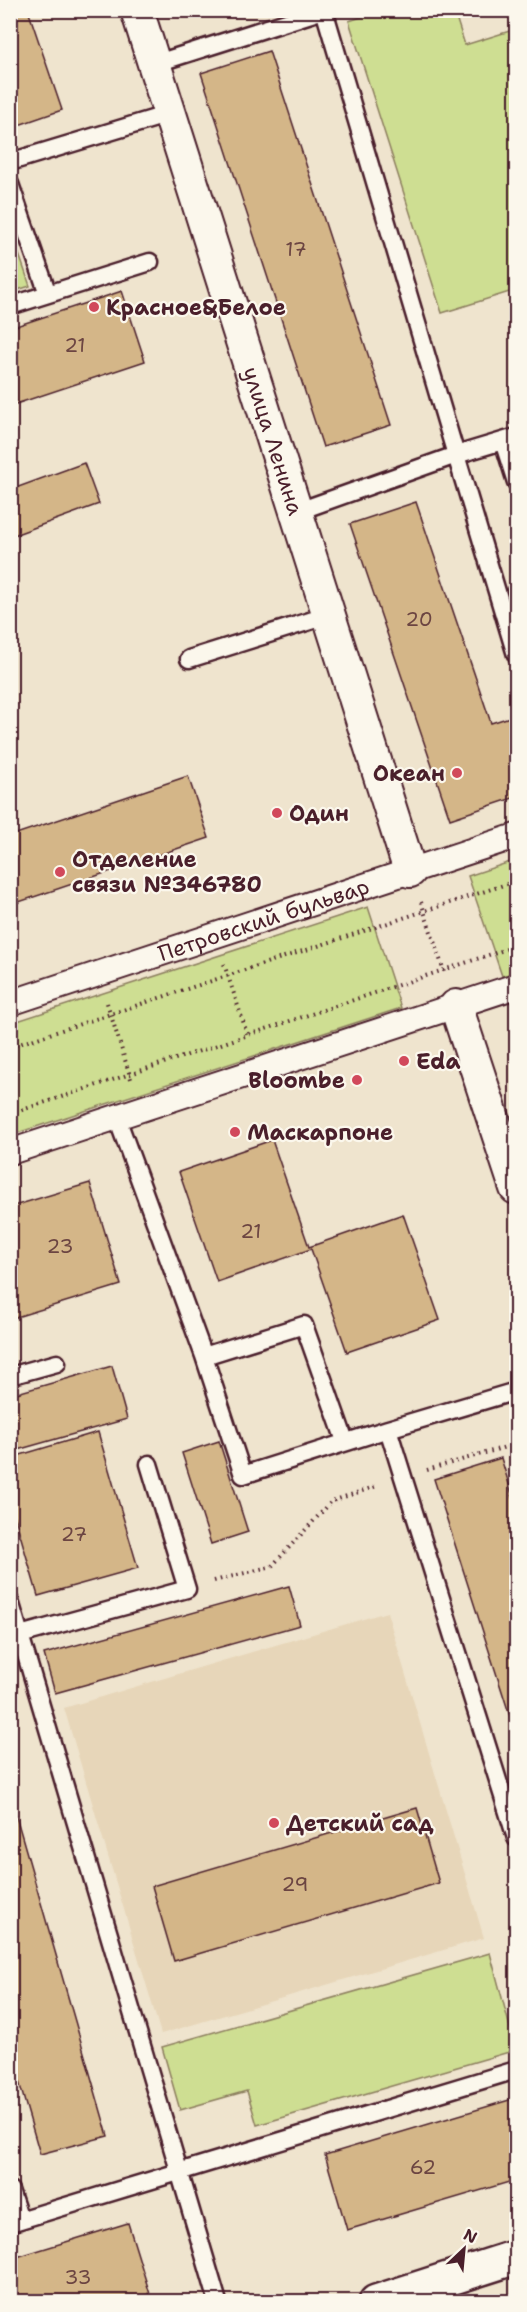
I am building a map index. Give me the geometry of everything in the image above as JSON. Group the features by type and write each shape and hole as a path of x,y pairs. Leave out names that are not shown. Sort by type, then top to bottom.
{"street":[{"name":"улица Ленина","path":"136,10 410,871"},
{"name":"Петровский бульвар","path":"10,1003 516,836"},
{"path":"10,1152 516,986"},
{"path":"456,1006 516,1183"},
{"path":"376,2301 516,2257"}],"lane":[{"path":"154,64 324,10 516,655"},
{"path":"10,162 169,114"},
{"path":"10,184 48,294"},
{"path":"10,306 150,262"},
{"path":"296,512 456,455 510,439 516,482"},
{"path":"189,659 329,615"},
{"path":"117,1118 204,1356 243,1475 345,1441 516,1391"},
{"path":"204,1356 304,1325 345,1441"},
{"path":"10,1376 57,1363"},
{"path":"388,1429 405,1477 516,1838"},
{"path":"21,1635 187,1589 148,1464"},
{"path":"10,1601 218,2301"},
{"path":"10,2190 15,2222 516,2070"}],"path":[{"path":"410,871 456,1006"},
{"path":"10,1047 516,881"},
{"path":"214,935 260,1070"},
{"path":"10,1113 516,946"},
{"path":"98,974 141,1110"},
{"path":"187,1589 272,1566 332,1501 516,1444"}],"shaded area":[{"name":"Детский сад","path":"387,1612 484,1938 161,2034 64,1708"}],"green space":[{"path":"383,10 454,11 465,45 516,29 516,290 442,313 349,21"},
{"path":"10,228 30,286 11,292 10,292"},
{"path":"516,860 516,972 502,976 468,876"},
{"path":"368,907 401,1008 11,1135 11,1023"},
{"path":"490,1953 516,2050 257,2125 247,2091 180,2110 162,2047"}],"building":[{"path":"10,10 28,10 62,110 10,128"},
{"path":"269,51 391,425 323,447 201,73"},
{"path":"122,291 145,361 10,406 10,328"},
{"path":"84,463 99,504 14,535 10,525 10,490"},
{"path":"416,502 491,723 516,715 516,797 450,819 350,524"},
{"name":"Отделение связи №346780","path":"188,776 209,838 10,905 10,836"},
{"path":"272,1140 309,1247 403,1214 440,1320 347,1352 311,1249 217,1282 179,1172"},
{"path":"90,1183 121,1285 10,1319 10,1207"},
{"path":"112,1366 127,1419 10,1452 10,1395"},
{"path":"98,1432 138,1568 38,1596 10,1500 10,1458"},
{"path":"219,1441 248,1532 211,1544 182,1453"},
{"path":"501,1458 516,1507 516,1735 434,1479"},
{"path":"289,1586 300,1625 55,1693 44,1654"},
{"path":"10,1795 108,2136 40,2154 10,2051"},
{"path":"417,1808 439,1883 174,1961 152,1886"},
{"path":"516,2098 516,2180 347,2230 325,2155"},
{"path":"128,2223 150,2294 127,2302 10,2302 10,2259"}],"place":[{"name":"Красное&Белое","path":"94,307"},
{"name":"Океан","path":"457,773"},
{"name":"Один","path":"277,813"},
{"name":"Отделение связи №346780","path":"60,872"},
{"name":"Eda","path":"404,1061"},
{"name":"Bloombe","path":"357,1080"},
{"name":"Маскарпоне","path":"235,1132"},
{"name":"Детский сад","path":"274,1823"}]}
